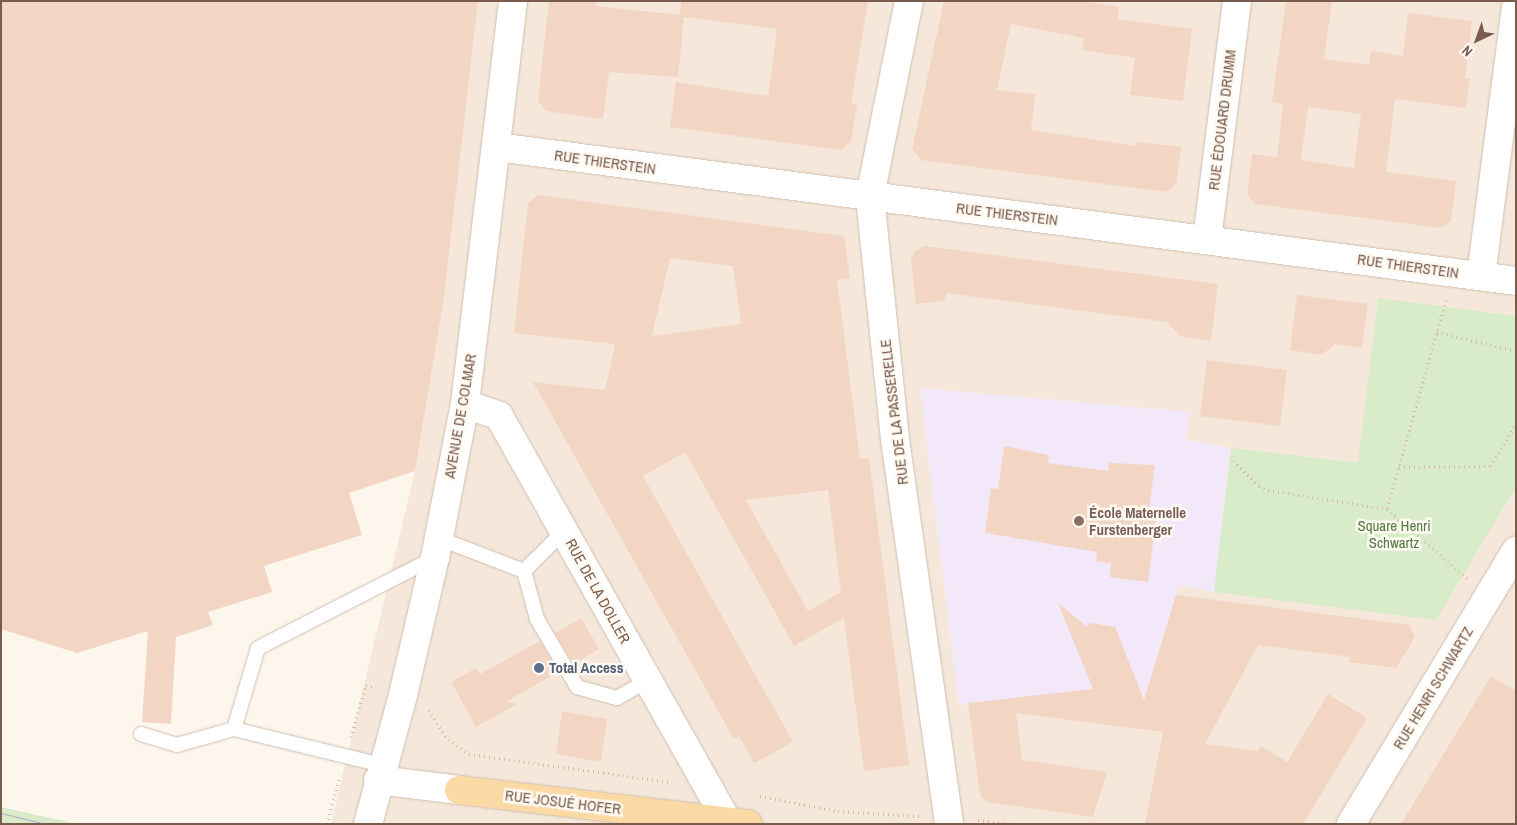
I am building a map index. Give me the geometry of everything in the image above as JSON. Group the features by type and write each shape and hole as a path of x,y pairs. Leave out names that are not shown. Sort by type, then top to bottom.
{"main road":[{"name":"RUE JOSUÉ HOFER","path":"459,790 734,823"}],"street":[{"name":"AVENUE DE COLMAR","path":"368,824 380,773 403,695 437,548 465,404 513,1"},
{"name":"RUE DE LA PASSERELLE","path":"909,1 870,197 895,439 949,806 949,824"},
{"name":"RUE ÉDOUARD DRUMM","path":"1207,239 1237,1"},
{"path":"1481,276 1516,8"},
{"name":"RUE THIERSTEIN","path":"497,147 1516,280"},
{"name":"RUE DE LA DOLLER","path":"465,404 499,416 648,680 734,823"},
{"name":"RUE HENRI SCHWARTZ","path":"1351,824 1516,551"},
{"name":"RUE JOSUÉ HOFER","path":"380,773 459,790"}],"lane":[{"path":"524,571 564,530"},
{"path":"234,729 258,648 437,548 524,571"},
{"path":"524,571 537,619 577,687 617,698 648,680"},
{"path":"141,734 177,745 234,729 380,773"}],"path":[{"path":"1387,509 1447,299 1438,298"},
{"path":"1437,332 1516,351"},
{"path":"1399,466 1491,466 1516,424"},
{"path":"1230,457 1259,486 1268,490 1387,509 1488,597"},
{"path":"403,695 425,704 445,736 469,754"}],"shaded area":[{"path":"478,1 1516,1 1516,824 331,824 415,471 444,298"},
{"name":"École Maternelle Furstenberger","path":"920,388 1189,412 1186,440 1231,448 1214,592 1179,585 1143,705 1036,696 959,705"}],"green space":[{"name":"Square Henri Schwartz","path":"1378,298 1516,316 1516,487 1436,620 1214,592 1231,448 1358,463"},
{"path":"1,807 77,824 1,824"}],"building":[{"path":"1,1 478,1 444,298 415,471 349,493 362,535 264,566 272,592 208,612 213,625 176,637 171,724 142,722 148,631 77,653 1,629"},
{"path":"549,1 597,1 596,6 680,15 681,1 868,1 851,103 857,104 851,142 840,150 670,127 676,82 768,96 777,29 684,17 678,77 609,72 603,119 546,111 538,101"},
{"path":"944,1 1083,1 1119,7 1117,19 1192,29 1183,101 1130,95 1135,58 1082,50 1084,38 1011,24 997,90 1035,94 1031,130 1137,146 1137,142 1181,147 1176,184 1166,192 921,160 912,149"},
{"path":"1286,1 1332,1 1324,59 1369,65 1371,51 1403,56 1408,13 1472,21 1465,78 1470,79 1466,108 1395,99 1386,172 1456,181 1451,221 1441,228 1255,204 1247,194 1252,154 1277,157 1283,104 1272,102","holes":["1308,107 1361,114 1354,168 1301,160"]},
{"path":"538,195 844,236 850,278 837,280 860,459 869,458 909,765 864,771 844,618 794,646 685,452 643,476 793,742 754,763 739,736 734,739 533,382 605,390 615,344 514,333 528,203","holes":["670,258 733,266 741,324 652,336","828,490 841,592 808,611 746,500"]},
{"path":"924,246 1218,284 1211,341 1180,336 1167,322 946,293 944,301 916,304 911,259 914,252"},
{"path":"1297,295 1368,304 1362,348 1336,344 1321,355 1290,350"},
{"path":"1207,360 1287,370 1280,426 1200,416"},
{"path":"1004,446 1049,455 1048,463 1108,471 1109,463 1155,465 1149,509 1157,510 1148,582 1110,577 1111,563 1096,561 1097,552 985,533 991,488 998,489"},
{"path":"1176,595 1409,625 1415,637 1396,668 1348,662 1351,657 1258,645 1205,744 1258,751 1261,746 1287,762 1328,694 1367,718 1303,824 1145,824 1163,732 1016,713 1022,760 1107,772 1093,817 987,802 980,795 968,703 1093,689 1058,603 1087,627 1090,623 1115,627 1144,700"},
{"path":"581,618 599,649 574,664 555,633"},
{"path":"540,641 558,672 506,702 517,704 476,727 451,682 476,668 480,674"},
{"path":"1491,676 1516,691 1516,824 1401,824"},
{"path":"562,711 607,719 601,762 556,754"}],"tram line":[{"path":"1,813 46,824"}],"place":[{"name":"École Maternelle Furstenberger","path":"1079,521"},
{"name":"Total Access","path":"539,668"}]}
